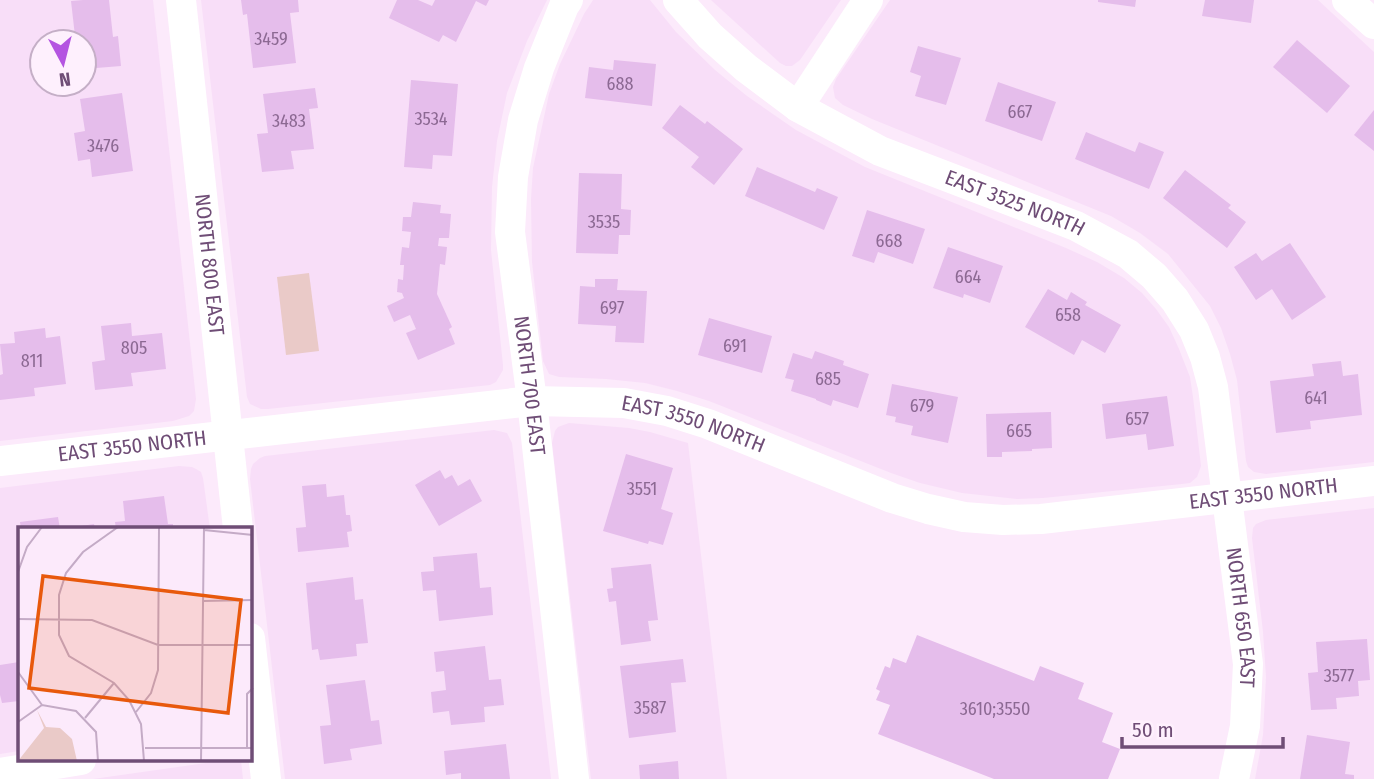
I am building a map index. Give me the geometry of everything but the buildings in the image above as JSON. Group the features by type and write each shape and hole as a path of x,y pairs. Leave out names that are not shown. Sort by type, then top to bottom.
{"street":[{"name":"NORTH 800 EAST","path":"181,0 238,527"},
{"name":"NORTH 700 EAST","path":"568,0 539,68 523,120 513,177 510,232 575,779"},
{"name":"EAST 3525 NORTH","path":"678,0 710,36 746,68 798,107 880,151 1076,226 1128,254 1154,276 1175,300 1194,330 1205,357 1213,387 1227,499"},
{"path":"798,107 868,0"},
{"path":"1347,0 1374,24"},
{"name":"EAST 3550 NORTH","path":"0,461 532,401 624,403 667,411 892,498 964,517 1041,519 1374,481"},
{"name":"NORTH 650 EAST","path":"1227,499 1248,664 1245,726 1234,779"},
{"path":"252,672 256,740 266,779"},
{"path":"0,773 69,762"}],"shaded area":[{"path":"0,0 153,0 196,399 194,411 189,416 173,421 0,441"},
{"path":"201,0 547,0 527,41 507,93 497,141 492,187 491,250 503,370 496,382 490,385 268,409 250,404 247,397"},
{"path":"593,0 650,0 676,32 715,70 796,130 865,167 1066,248 1124,278 1142,293 1169,327 1190,377 1201,466 1197,477 1190,483 1043,498 1017,499 962,493 891,473 709,401 677,391 645,383 549,374 543,361 532,262 533,168 549,94 560,64"},
{"path":"711,0 841,0 800,60 792,66 786,66"},
{"path":"890,0 1318,0 1374,52 1374,462 1266,474 1254,472 1246,461 1237,380 1221,328 1210,306 1168,254 1111,216 872,119 843,105 835,98 833,87 836,79"},
{"path":"309,273 319,351 286,355 277,277"},
{"path":"569,423 629,428 688,443 727,779 591,779 552,443 558,427"},
{"path":"494,430 507,433 512,443 551,779 285,779 250,479 253,464 265,456"},
{"path":"179,466 192,467 201,472 203,478 210,527 18,527 18,751 0,754 0,488"},
{"path":"1374,508 1374,779 1255,779 1263,735 1266,677 1253,528 1266,520"},
{"path":"213,762 241,762 243,779 93,779"}]}
